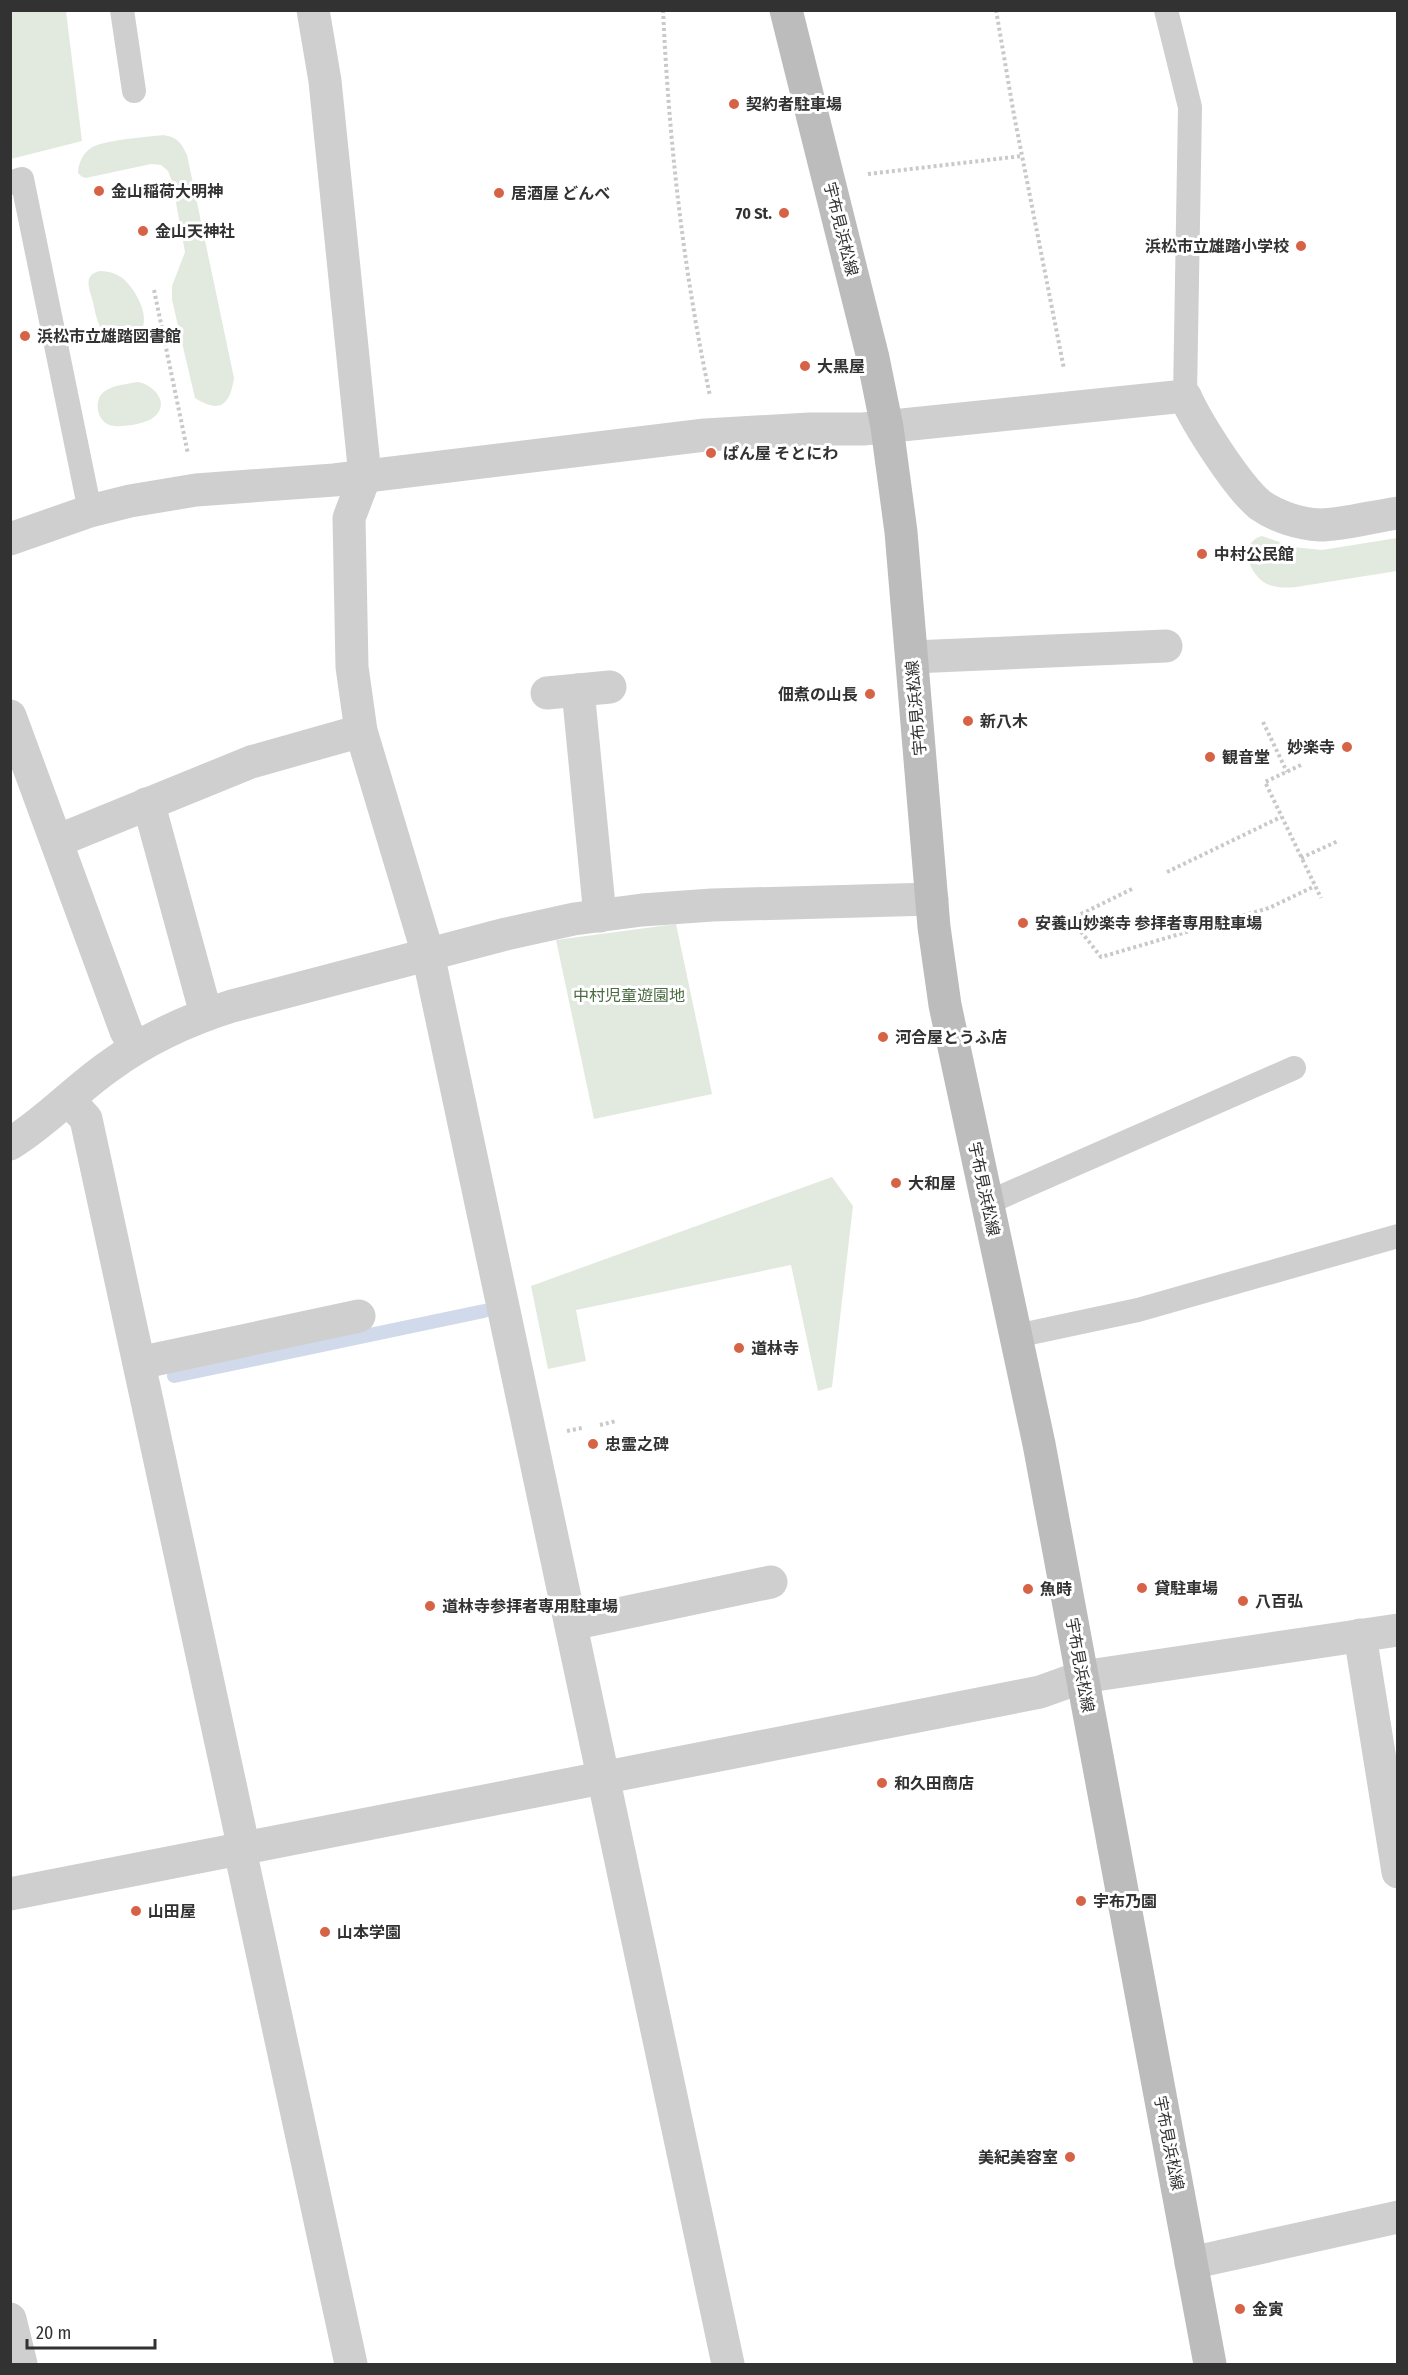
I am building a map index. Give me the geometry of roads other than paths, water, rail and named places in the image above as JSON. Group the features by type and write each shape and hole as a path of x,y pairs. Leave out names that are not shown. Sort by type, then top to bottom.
{"main road":[{"name":"宇布見浜松線","path":"786,10 873,358 887,427 902,532 932,899 945,1005 1039,1444 1210,2364"}],"street":[{"path":"313,10 325,81 365,476 349,518 352,667 361,731 428,954 728,2364"},
{"path":"10,539 90,511 130,501 196,490 365,476 718,434 887,427 1185,396 1196,419 1238,479 1260,504 1289,520 1321,525 1398,513"},
{"path":"912,657 1166,646"},
{"path":"600,916 562,692 610,687"},
{"path":"10,716 126,1031 136,1048"},
{"path":"57,841 251,762 361,731"},
{"path":"146,804 152,816 206,1014"},
{"path":"10,1144 50,1117 106,1068 166,1031 206,1014 428,954 506,934 600,916 712,904 932,899"},
{"path":"69,1100 86,1119 351,2364"},
{"path":"139,1363 359,1316"},
{"path":"571,1624 771,1582"},
{"path":"10,1894 1040,1692 1082,1677 1398,1630"},
{"path":"1360,1635 1398,1872"},
{"path":"1191,2263 1398,2217"},
{"path":"10,2319 21,2364"}],"lane":[{"path":"122,10 134,91"},
{"path":"1166,10 1190,107 1185,396"},
{"path":"10,183 22,179 90,511"},
{"path":"987,1203 1294,1068"},
{"path":"1016,1336 1138,1310 1398,1236"}],"waterway":[{"path":"174,1376 484,1311"}],"place":[{"name":"契約者駐車場","path":"734,104"},
{"name":"金山稲荷大明神","path":"99,191"},
{"name":"居酒屋 どんべ","path":"499,193"},
{"name":"70 St.","path":"784,213"},
{"name":"金山天神社","path":"143,231"},
{"name":"浜松市立雄踏小学校","path":"1301,246"},
{"name":"浜松市立雄踏図書館","path":"25,336"},
{"name":"大黒屋","path":"805,366"},
{"name":"ぱん屋 そとにわ","path":"711,453"},
{"name":"中村公民館","path":"1202,554"},
{"name":"佃煮の山長","path":"870,694"},
{"name":"新八木","path":"968,721"},
{"name":"妙楽寺","path":"1347,747"},
{"name":"観音堂","path":"1210,757"},
{"name":"安養山妙楽寺 参拝者専用駐車場","path":"1023,923"},
{"name":"河合屋とうふ店","path":"883,1037"},
{"name":"大和屋","path":"896,1183"},
{"name":"道林寺","path":"739,1348"},
{"name":"忠霊之碑","path":"593,1444"},
{"name":"貸駐車場","path":"1142,1588"},
{"name":"魚時","path":"1028,1589"},
{"name":"八百弘","path":"1243,1601"},
{"name":"道林寺参拝者専用駐車場","path":"430,1606"},
{"name":"和久田商店","path":"882,1783"},
{"name":"宇布乃園","path":"1081,1901"},
{"name":"山田屋","path":"136,1911"},
{"name":"山本学園","path":"325,1932"},
{"name":"美紀美容室","path":"1070,2157"},
{"name":"金寅","path":"1240,2309"}],"park label":[{"name":"中村児童遊園地","path":"629,995"}]}
